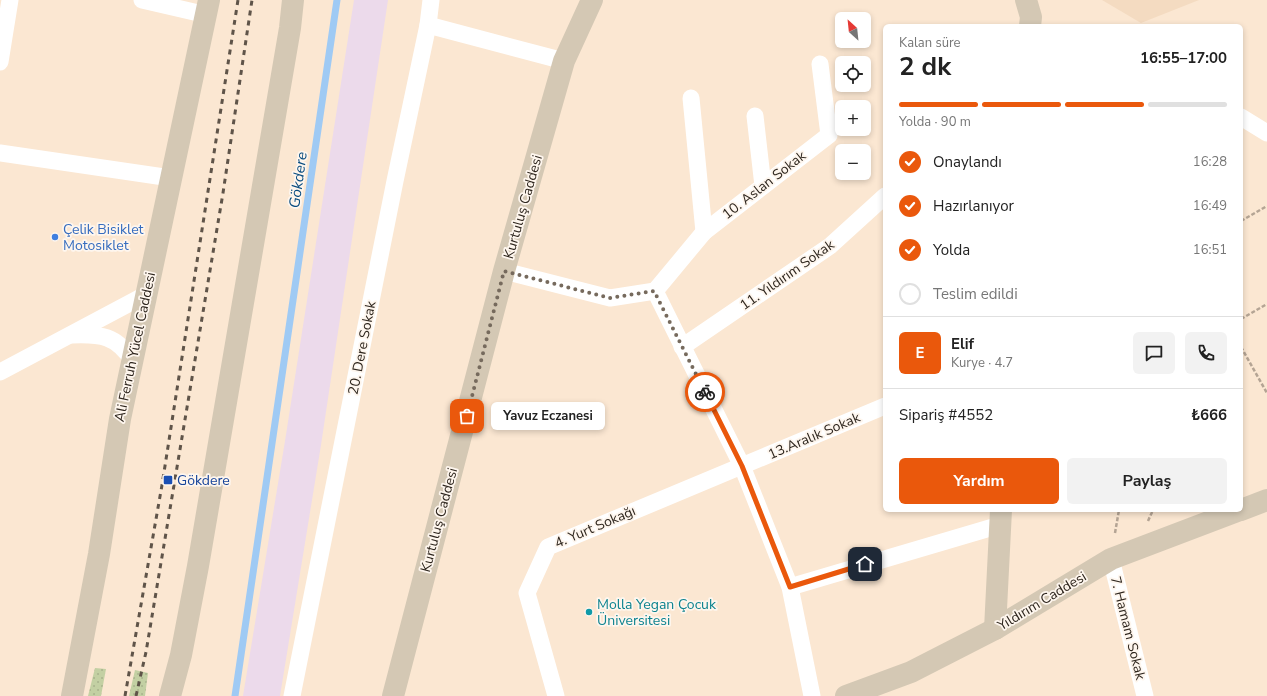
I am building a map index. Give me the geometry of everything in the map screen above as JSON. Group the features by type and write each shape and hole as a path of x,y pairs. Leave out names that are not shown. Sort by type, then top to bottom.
{"main road":[{"path":"170,696 181,656 200,559 290,28 293,0"},
{"name":"Kurtuluş Caddesi","path":"393,696 504,271 564,61 592,0"},
{"name":"Ali Ferruh Yücel Caddesi","path":"72,696 99,554 120,420 145,295 208,7"},
{"name":"Yıldırım Caddesi","path":"1243,509 1267,500"},
{"name":"Yıldırım Caddesi","path":"846,696 911,672 995,629 1111,559 1235,512"},
{"path":"995,629 1001,517"}],"street":[{"path":"0,62 10,0"},
{"path":"142,0 208,7"},
{"name":"20. Dere Sokak","path":"292,696 395,181 428,25 431,0"},
{"path":"428,25 564,61"},
{"name":"10. Aslan Sokak","path":"654,291 704,232 829,135 820,64"},
{"path":"691,98 704,232"},
{"path":"755,116 763,186"},
{"path":"1243,118 1267,133"},
{"path":"0,153 171,178"},
{"name":"11. Yıldırım Sokak","path":"682,347 830,246 883,198"},
{"path":"504,271 610,298 654,291 742,466 790,587 812,696"},
{"path":"0,372 145,295"},
{"path":"69,335 88,334 102,336 113,340 125,349 133,361"},
{"name":"13.Aralık Sokak","path":"742,466 883,407"},
{"name":"4. Yurt Sokağı","path":"556,696 527,593 548,547 742,466"},
{"path":"790,587 1001,517"},
{"name":"7. Hamam Sokak","path":"1111,559 1145,696"}],"path":[{"path":"1244,219 1267,206"},
{"path":"1243,318 1267,304"},
{"path":"1243,351 1267,393"}],"shaded area":[{"path":"354,0 388,0 321,445 280,696 243,696 285,441"},
{"path":"1102,0 1199,0 1141,23"}],"green space":[{"path":"95,668 106,669 101,696 88,696"},
{"path":"135,670 148,673 145,696 129,696"}],"waterway":[{"name":"Gökdere","path":"235,696 337,0"}],"railway":[{"path":"125,696 162,485 238,0"},
{"path":"136,696 146,652 223,193 252,0"}],"way so far":[{"path":"467,416 504,271 610,298 654,291 705,392"}],"place":[{"name":"Çelik Bisiklet Motosiklet","path":"55,237"},
{"name":"Yavuz Eczanesi","path":"467,416"},
{"name":"Gökdere","path":"168,480"},
{"name":"Molla Yegan Çocuk Üniversitesi","path":"589,612"}],"route":[{"path":"705,392 742,466 790,587 865,564"}]}
